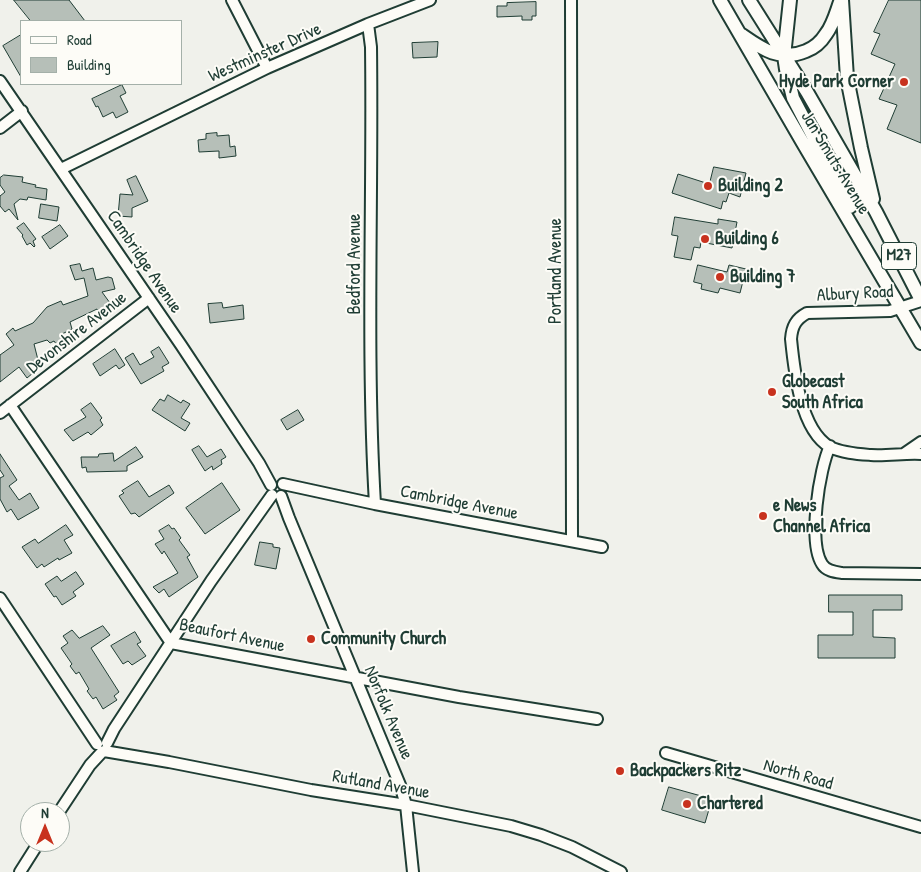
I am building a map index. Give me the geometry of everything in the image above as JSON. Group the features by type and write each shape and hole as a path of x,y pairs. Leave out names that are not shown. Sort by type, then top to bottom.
{"main road":[{"name":"Jan Smuts Avenue","path":"720,0 921,343"},
{"name":"Jan Smuts Avenue","path":"749,0 807,92 876,212 921,301"},
{"path":"790,0 784,56 793,98 830,167 887,284"},
{"path":"739,33 762,49 784,56 802,53 818,44 829,29 842,0"},
{"path":"842,0 847,78 860,148 876,212"}],"street":[{"path":"232,0 267,68"},
{"name":"Westminster Drive","path":"62,169 267,68 368,24 430,0"},
{"name":"Portland Avenue","path":"571,0 572,541"},
{"name":"Bedford Avenue","path":"368,24 371,53 372,453 375,504"},
{"name":"Cambridge Avenue","path":"0,80 150,298 276,490 310,491 602,547"},
{"path":"0,128 22,111"},
{"name":"Devonshire Avenue","path":"0,413 150,298"},
{"name":"Albury Road","path":"830,446 813,428 802,401 793,353 792,338 794,325 801,317 814,312 870,312 901,308 921,301"},
{"name":"Beaufort Avenue","path":"10,405 170,643 525,708 597,719"},
{"path":"905,453 921,442"},
{"path":"921,454 905,453 874,456 841,451 830,446 825,457 819,484 816,542 825,568 836,572 921,574"},
{"path":"66,802 90,765 92,756 103,745 170,643 276,490"},
{"name":"Norfolk Avenue","path":"276,490 395,770 406,805 413,872"},
{"name":"Rutland Avenue","path":"0,598 89,731 103,745 116,754 128,754 311,790 406,805 533,832 572,847 621,872"},
{"name":"North Road","path":"666,753 921,827"},
{"path":"20,872 33,852"}],"building":[{"path":"14,0 69,0 84,20 30,20"},
{"name":"Hyde Park Corner","path":"889,0 921,0 921,143 887,129 897,105 879,99 895,64 871,54 880,34 874,32"},
{"path":"536,2 536,16 532,16 532,20 522,20 522,16 497,17 497,6 507,6 507,3"},
{"path":"20,36 20,75 3,46"},
{"path":"438,42 437,57 413,58 412,43"},
{"path":"122,85 126,93 120,96 128,112 116,118 113,112 103,117 92,99"},
{"path":"217,133 217,136 229,135 230,147 235,146 236,156 219,158 219,151 199,152 198,140 206,139 206,134"},
{"name":"Building 2","path":"714,167 746,173 740,197 729,193 726,202 723,201 721,209 672,193 678,174 709,184"},
{"path":"4,175 23,177 22,182 47,189 46,200 28,197 27,200 20,199 14,204 18,220 9,209 5,212 0,206 0,196 5,192 0,185 0,178"},
{"path":"136,176 148,201 132,208 132,217 118,216 120,194 133,195 127,180"},
{"path":"41,204 59,207 57,221 39,218"},
{"name":"Building 6","path":"675,217 718,224 718,219 737,222 732,248 701,242 700,248 694,247 691,260 674,257 678,236 672,235"},
{"path":"24,223 36,239 33,241 34,247 30,243 27,245 23,235 17,228"},
{"path":"60,225 68,236 50,249 42,237"},
{"path":"80,264 82,271 93,268 96,280 112,278 115,289 102,292 110,303 98,312 97,309 70,322 72,329 60,335 66,343 59,348 54,341 50,343 47,340 34,344 38,360 28,365 33,373 27,378 19,367 0,382 0,355 14,345 6,334 13,328 15,331 33,323 47,307 61,301 63,305 88,296 84,278 75,280 70,266"},
{"name":"Building 7","path":"698,265 727,272 729,265 746,269 740,293 720,288 718,293 701,289 702,284 694,282"},
{"path":"222,303 223,308 243,305 244,319 210,323 208,304"},
{"path":"159,347 169,363 162,367 164,371 141,384 125,358 133,353 140,365 154,357 151,352"},
{"path":"115,349 125,365 119,369 116,365 100,376 93,364"},
{"path":"168,395 181,403 183,400 190,404 181,418 190,423 185,431 152,410 160,399 164,401"},
{"path":"91,403 102,418 100,420 103,425 91,435 88,432 73,441 64,430 86,417 81,410"},
{"path":"298,410 304,420 287,430 281,420"},
{"path":"199,446 207,457 221,449 226,457 221,460 222,464 213,470 212,466 205,471 192,450"},
{"path":"136,447 143,457 127,466 127,471 87,472 86,467 82,468 81,457 98,457 99,454 113,453 114,461"},
{"path":"0,454 17,480 9,486 19,500 30,493 39,508 18,520 11,509 7,512 0,499 0,478 4,476 0,470"},
{"path":"138,481 149,497 169,485 174,493 139,517 135,513 131,514 119,496 124,493 122,491"},
{"path":"222,483 240,510 205,534 186,508"},
{"path":"66,525 73,535 64,540 72,553 59,560 58,558 44,567 42,564 37,568 22,547 35,539 38,543"},
{"path":"169,525 172,529 174,528 181,538 179,540 190,555 187,557 198,577 169,597 164,589 159,593 153,587 178,573 164,551 162,554 155,544 164,539 159,531"},
{"path":"260,542 273,544 273,547 280,548 276,569 255,565"},
{"path":"76,572 84,584 73,592 76,596 62,605 45,584 57,576 61,581"},
{"path":"829,595 902,595 902,610 873,610 873,637 895,638 895,658 818,658 818,635 853,635 853,612 829,612"},
{"path":"103,626 110,635 91,648 119,692 114,696 117,700 103,709 96,697 93,699 87,691 89,689 79,672 76,674 70,666 72,664 61,648 68,643 63,636 72,630 79,638"},
{"path":"135,632 141,642 137,644 146,656 132,665 128,661 123,664 111,646"},
{"name":"Chartered","path":"669,787 712,799 705,823 662,810"}],"place":[{"name":"Hyde Park Corner","path":"904,82"},
{"name":"Building 2","path":"708,186"},
{"name":"Building 6","path":"705,239"},
{"name":"Building 7","path":"720,277"},
{"name":"Globecast South Africa","path":"772,392"},
{"name":"e News Channel Africa","path":"763,516"},
{"name":"Community Church","path":"311,639"},
{"name":"Backpackers Ritz","path":"620,771"},
{"name":"Chartered","path":"687,804"}]}
